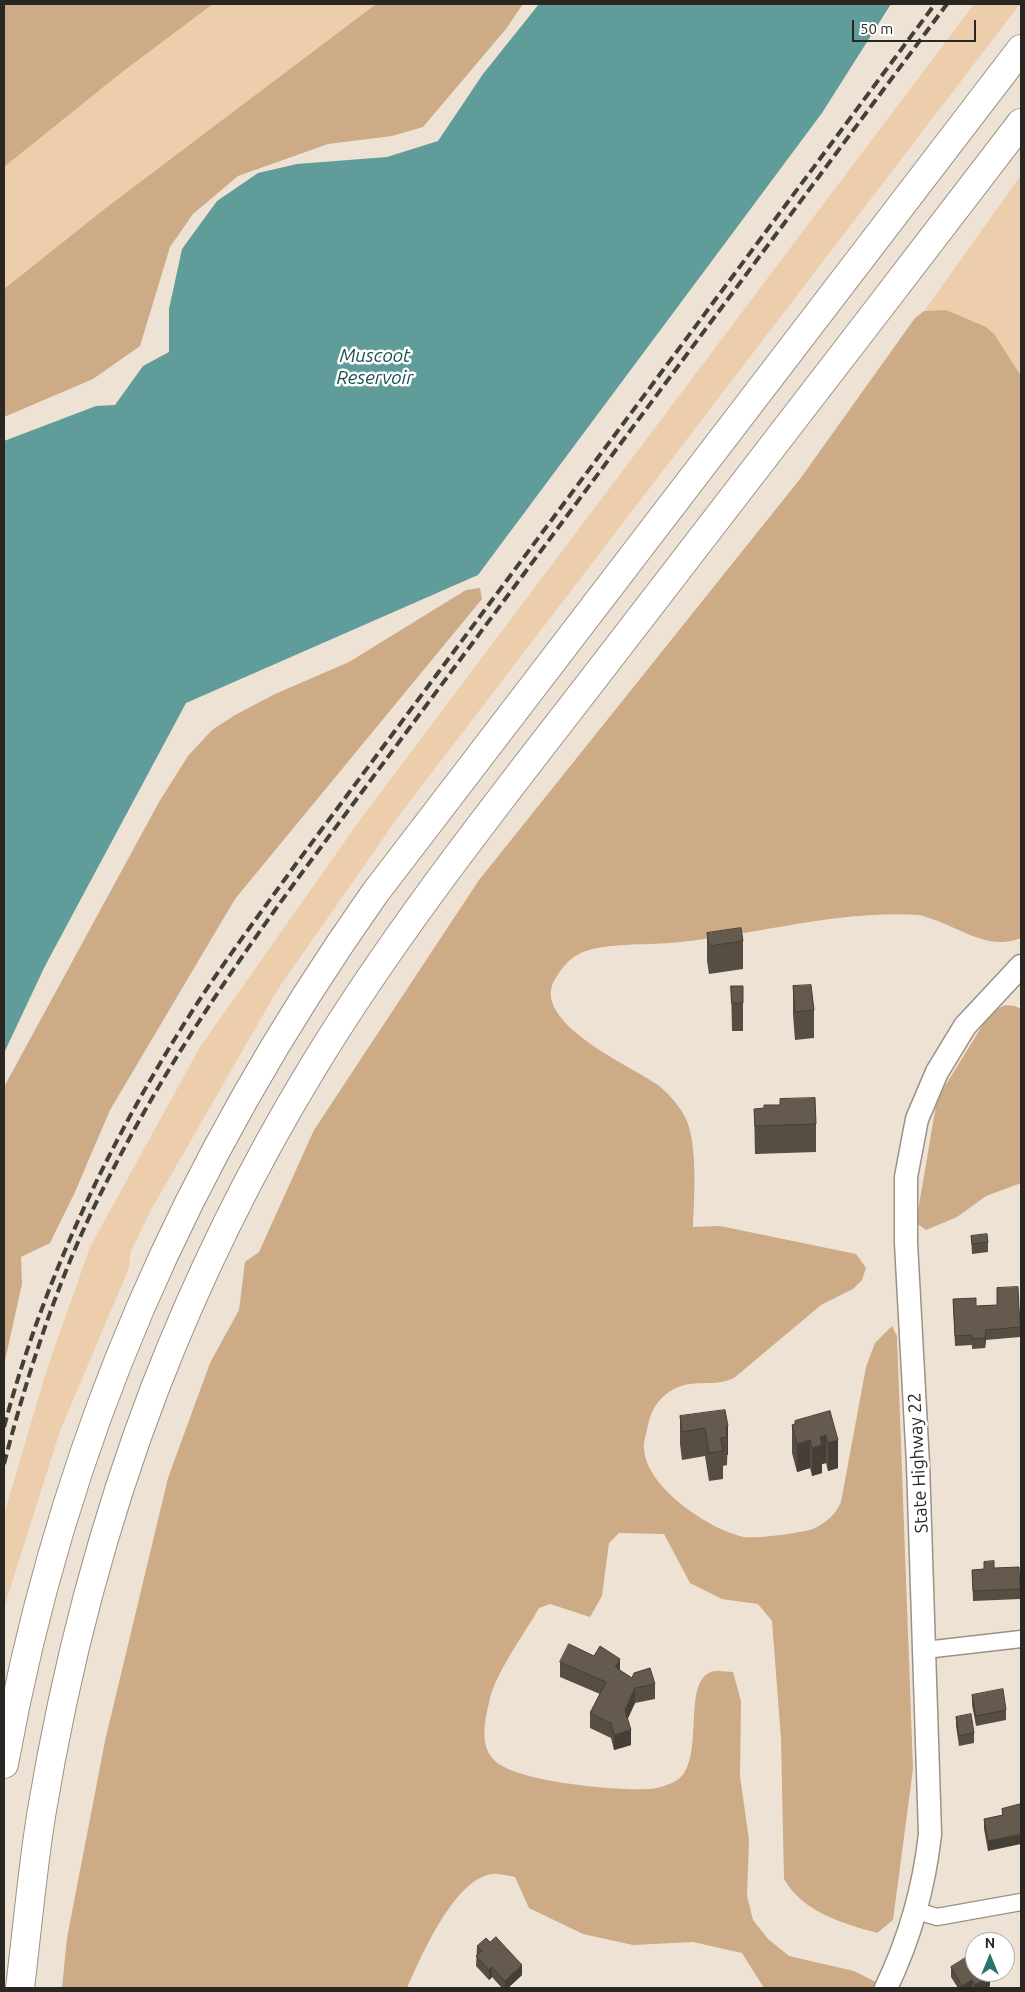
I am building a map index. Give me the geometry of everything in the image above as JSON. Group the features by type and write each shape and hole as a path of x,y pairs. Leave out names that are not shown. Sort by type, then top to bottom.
{"highway":[{"path":"4,1764 31,1635 55,1544 81,1459 112,1374 146,1291 185,1207 272,1047 321,968 407,849 1021,49"},
{"path":"20,1988 40,1822 56,1733 75,1646 99,1558 154,1390 188,1308 226,1227 267,1148 312,1069 354,1002 422,904 1021,123"}],"main road":[{"name":"State Highway 22","path":"886,1988 900,1958 917,1911 927,1863 930,1834 918,1464 906,1243 906,1177 916,1119 937,1072 965,1026 1021,966"}],"street":[{"path":"925,1650 1021,1639"},
{"path":"917,1911 937,1917 1021,1902"}],"shaded area":[{"path":"4,4 213,4 121,73 4,167"},
{"path":"213,4 376,4 107,207 4,289 4,167 121,73"},
{"path":"376,4 523,4 506,29 423,127 392,136 328,144 238,176 193,214 170,247 140,346 93,379 4,417 4,289 107,207"},
{"path":"974,4 1020,4 401,813 278,989 152,1208 131,1251 129,1268 60,1431 4,1608 4,1514 47,1369 90,1247 200,1047 362,817"},
{"path":"1021,175 1021,376 995,335 946,310 924,311"},
{"path":"946,310 986,327 995,335 1021,376 1021,938 1000,942 989,941 919,915 857,916 702,940 593,949 578,954 567,963 555,979 551,995 556,1011 569,1026 587,1041 658,1085 681,1109 690,1130 694,1157 693,1227 720,1226 856,1254 866,1268 862,1280 853,1289 821,1305 734,1378 717,1383 694,1383 678,1387 660,1400 650,1418 644,1446 647,1463 655,1477 667,1491 682,1505 714,1526 744,1537 801,1532 815,1528 823,1523 834,1514 841,1502 866,1367 875,1343 892,1326 897,1336 913,1769 893,1920 877,1933 850,1925 824,1915 813,1908 792,1890 784,1879 781,1739 772,1621 758,1604 722,1599 690,1583 664,1534 619,1533 609,1543 602,1596 590,1617 550,1604 539,1608 505,1664 494,1687 484,1730 486,1746 494,1760 505,1768 523,1774 567,1784 591,1787 658,1788 674,1782 684,1773 690,1760 697,1692 702,1679 713,1671 733,1672 741,1701 740,1776 749,1840 747,1896 753,1920 768,1939 789,1956 854,1971 878,1983 874,1988 764,1988 742,1953 693,1942 633,1945 583,1934 529,1908 515,1877 492,1874 478,1879 452,1904 440,1921 407,1988 62,1988 67,1938 105,1741 168,1478 210,1363 239,1310 245,1262 259,1252 314,1130 479,880 800,479 915,318 924,311"},
{"path":"480,588 482,599 235,899 110,1110 75,1192 50,1243 21,1257 22,1284 4,1365 4,1087 159,802 188,756 212,730 235,715 275,694 349,662 466,590"},
{"path":"1005,1005 1021,1009 1021,1183 986,1196 957,1217 926,1230 916,1223 937,1099 987,1018 995,1010"}],"water":[{"name":"Muscoot Reservoir","path":"539,4 891,4 822,113 478,575 186,703 45,966 4,1053 4,441 96,406 115,405 143,366 169,352 169,309 182,249 217,201 258,173 297,164 387,157 438,141 483,74"}],"building":[{"path":"741,928 743,941 709,946 707,933"},
{"path":"811,985 814,1010 795,1012 793,986"},
{"path":"731,986 743,986 743,1003 732,1003"},
{"path":"815,1098 816,1124 755,1126 754,1109 764,1108 764,1105 780,1105 780,1099"},
{"path":"987,1234 988,1242 972,1244 971,1236"},
{"path":"1018,1287 1020,1327 986,1330 985,1338 972,1339 972,1335 955,1336 953,1299 976,1298 976,1306 997,1305 997,1288"},
{"path":"725,1410 728,1426 726,1427 727,1437 721,1438 723,1451 709,1453 705,1428 682,1432 680,1416"},
{"path":"830,1411 838,1440 828,1443 826,1435 820,1437 822,1445 812,1448 810,1440 797,1444 792,1425 795,1424 795,1421"},
{"path":"994,1561 994,1568 1019,1567 1020,1589 973,1591 972,1570 984,1569 984,1562"},
{"path":"569,1644 594,1656 600,1646 620,1659 615,1667 632,1678 634,1673 650,1668 655,1684 635,1688 625,1710 631,1730 614,1735 611,1723 590,1713 606,1682 560,1662"},
{"path":"1003,1689 1006,1710 976,1716 972,1695"},
{"path":"971,1714 974,1733 959,1736 956,1717"},
{"path":"1021,1804 1021,1834 988,1841 984,1819 1003,1815 1002,1809"},
{"path":"496,1937 522,1965 505,1981 492,1967 489,1970 476,1956 482,1951 477,1946 486,1938 490,1942"},
{"path":"965,1958 965,1982 969,1982 962,1986 951,1967"}],"railway":[{"path":"4,1427 40,1314 86,1204 140,1098 202,996 296,864 935,4"},
{"path":"4,1464 40,1342 73,1253 109,1177 186,1041 273,912 947,4"}]}
